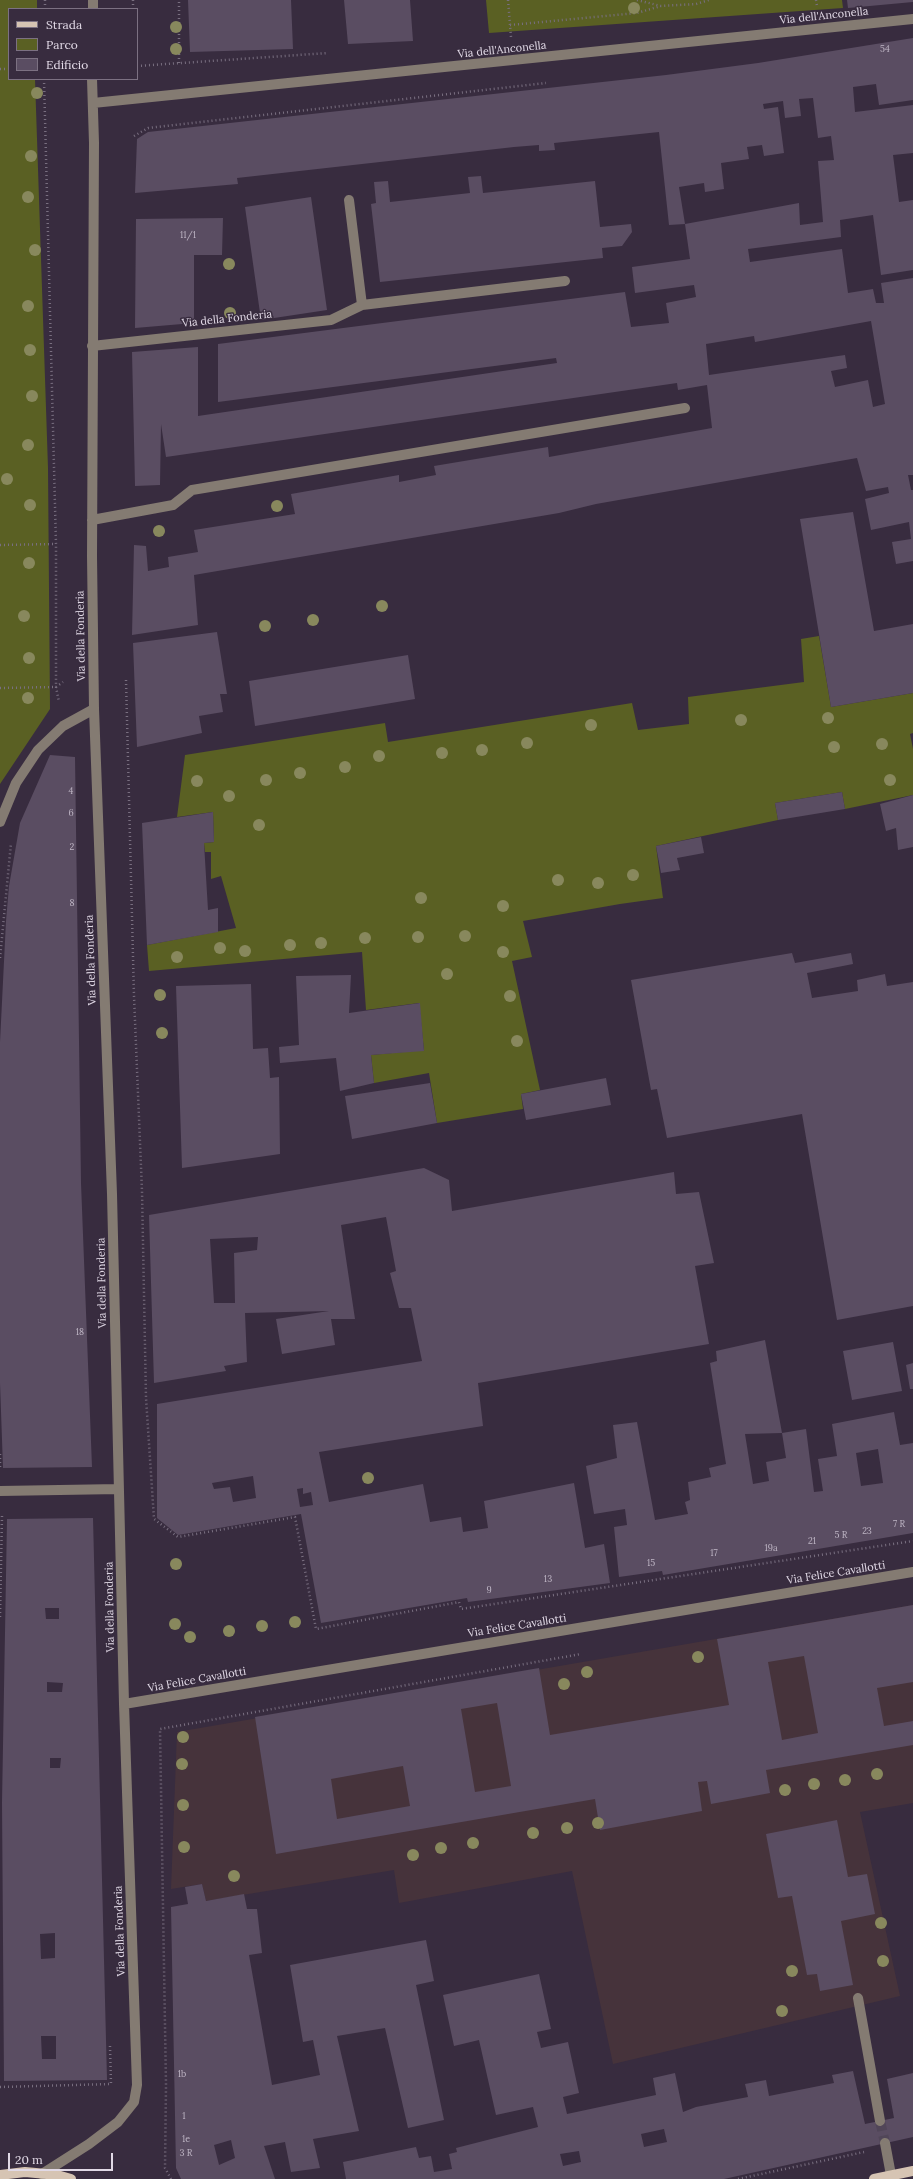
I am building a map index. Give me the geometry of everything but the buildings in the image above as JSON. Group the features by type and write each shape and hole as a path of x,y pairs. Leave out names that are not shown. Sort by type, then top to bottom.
{"main road":[{"path":"874,2179 913,2171"},
{"path":"0,2175 25,2172 71,2179"}],"street":[{"name":"Via dell'Anconella","path":"93,103 913,19"},
{"name":"Via della Fonderia","path":"42,2174 107,2131 127,2112 137,2094 124,1704 112,1194 94,709 92,520 92,80"},
{"path":"349,200 362,305"},
{"name":"Via della Fonderia","path":"92,346 331,320 362,305 565,281"},
{"path":"92,520 174,505 192,490 685,408"},
{"path":"0,822 16,783 38,750 64,726 94,709"},
{"path":"0,1491 119,1489"},
{"name":"Via Felice Cavallotti","path":"124,1704 913,1572"},
{"path":"858,1998 880,2121"},
{"path":"885,2145 891,2176"}],"path":[{"path":"179,0 179,63"},
{"path":"508,0 513,61"},
{"path":"637,0 661,6"},
{"path":"510,25 637,13 661,6 696,4 709,0"},
{"path":"44,80 56,544 56,687"},
{"path":"0,545 56,544"},
{"path":"126,680 134,996 142,1191 146,1398 154,1519 178,1537 295,1517 316,1629 459,1602 461,1609 913,1541"},
{"path":"0,688 56,687 63,682"},
{"path":"0,958 11,839"},
{"path":"0,1454 1,1472"},
{"path":"0,1617 2,1516"},
{"path":"171,2179 165,2168 166,2085 160,1729 588,1653"},
{"path":"0,2087 111,2084"},
{"path":"738,2179 885,2145"}],"shaded area":[{"path":"913,1605 913,1803 860,1812 900,1996 613,2064 572,1871 399,1903 394,1870 206,1901 202,1884 171,1889 177,1732"}],"green space":[{"path":"0,0 37,0 37,8 8,8 8,80 35,80 48,468 50,709 0,784"},
{"path":"486,0 842,0 843,8 489,33"},
{"path":"819,636 831,707 913,693 913,733 910,734 913,749 913,795 845,809 842,792 775,803 778,820 656,846 663,898 523,921 532,957 512,961 540,1090 521,1094 523,1109 437,1123 429,1073 374,1083 371,1055 424,1050 419,1003 366,1010 362,952 149,971 147,945 236,928 221,876 211,879 211,852 205,852 204,843 214,842 213,812 177,817 185,755 385,723 388,742 632,703 638,730 689,724 688,697 804,682 801,639"}],"tunnel":[{"path":"880,2121 885,2143"}]}
